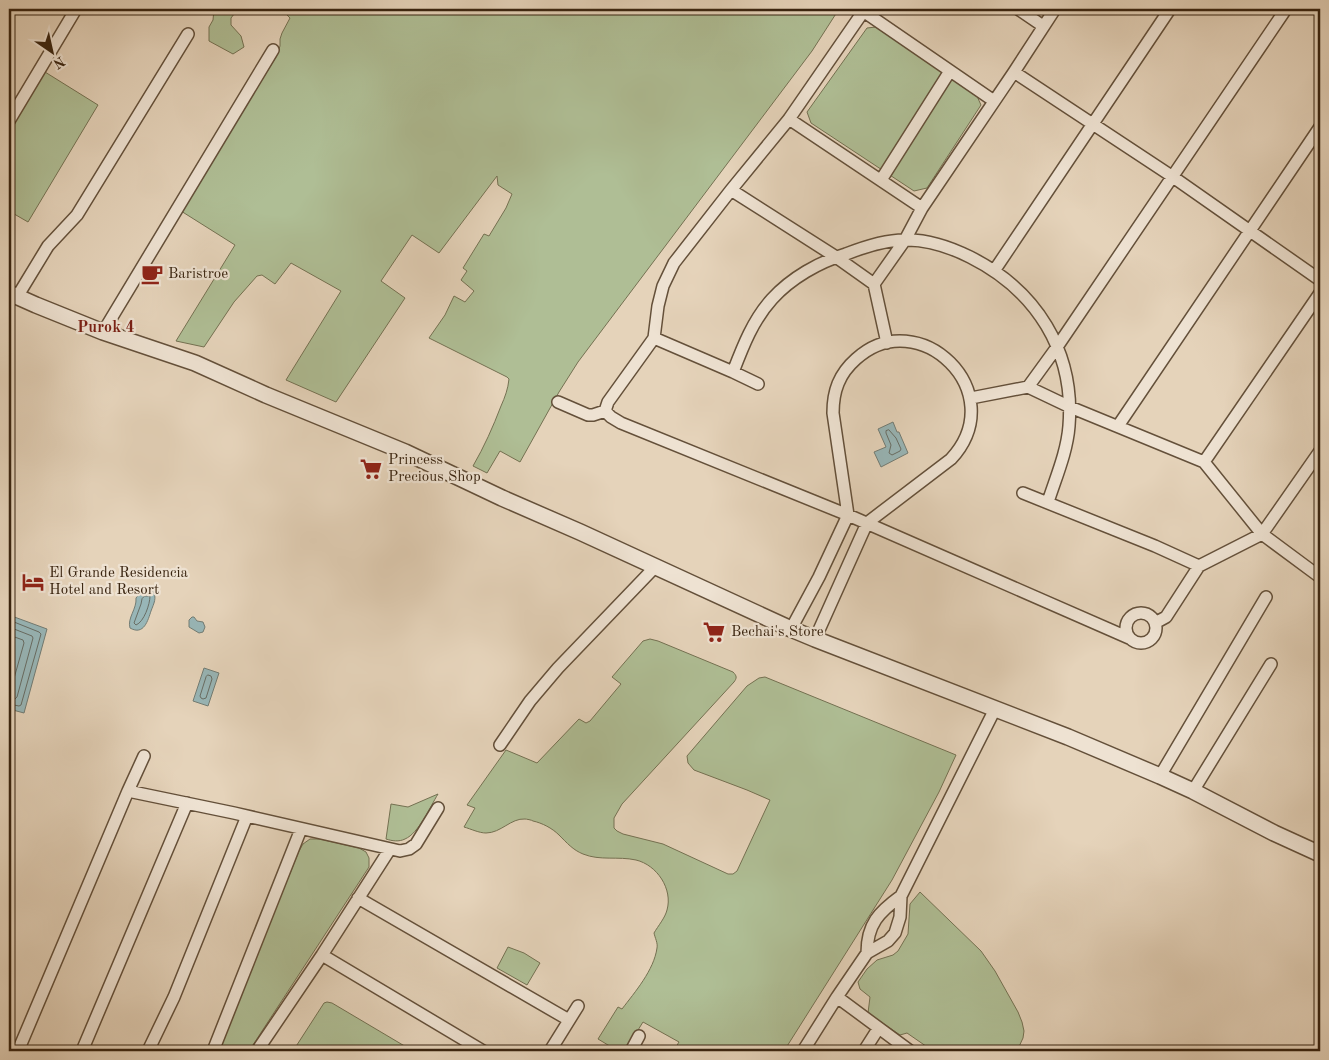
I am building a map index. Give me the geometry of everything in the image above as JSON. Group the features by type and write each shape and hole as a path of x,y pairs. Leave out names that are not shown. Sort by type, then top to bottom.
{"street":[{"path":"9,121 76,9"},
{"path":"1018,9 1043,26"},
{"path":"874,284 905,240 922,208 1055,9"},
{"path":"994,271 1170,9"},
{"path":"1028,387 1057,348 1286,9"},
{"path":"605,411 608,402 654,338 658,306 663,286 674,264 789,119 864,10 994,101"},
{"path":"188,34 77,215 48,246 13,295 102,332 195,363 266,395 405,452 815,640 1068,737 1193,791 1274,833 1320,854"},
{"path":"102,332 273,50"},
{"path":"881,180 950,71"},
{"path":"1014,72 1250,230 1320,280"},
{"path":"789,119 922,208"},
{"path":"1118,426 1320,127"},
{"path":"731,190 836,257 874,284 887,343"},
{"path":"733,372 747,336 765,307 780,290 808,270 836,257 882,243 905,240 926,242 952,249 976,260 1016,287 1031,303 1046,325 1057,348 1066,376 1070,407 1069,425 1065,453 1048,502"},
{"path":"1204,462 1320,292"},
{"path":"654,338 758,384"},
{"path":"791,629 848,515 833,413 835,390 840,379 856,359 869,349 880,344 908,341 932,349 944,356 966,383 971,398 972,413 964,442 941,468 867,523 815,640"},
{"path":"971,398 1028,387 1070,407 1204,462 1262,534 1320,577"},
{"path":"558,402 588,415 605,411"},
{"path":"605,411 621,423 867,523 1134,641 1145,642 1154,635 1156,629 1153,619 1145,614 1131,617 1126,625 1127,634 1130,638"},
{"path":"1155,623 1166,618 1200,566 1262,534 1319,456"},
{"path":"1023,493 1200,566"},
{"path":"826,561 846,570"},
{"path":"500,745 530,702 558,668 655,567"},
{"path":"1160,776 1266,597"},
{"path":"1193,791 1271,664"},
{"path":"804,1051 867,953 888,941 895,933 900,917 901,896 995,709"},
{"path":"18,1051 144,756"},
{"path":"128,791 400,851 416,844 438,808"},
{"path":"82,1051 187,803"},
{"path":"148,1051 174,996 246,816"},
{"path":"213,1051 301,829"},
{"path":"257,1051 390,849"},
{"path":"867,953 868,937 874,922 884,909 901,896"},
{"path":"358,898 569,1020"},
{"path":"322,955 483,1051"},
{"path":"837,997 910,1051"},
{"path":"550,1051 578,1006"},
{"path":"864,1051 878,1029"},
{"path":"630,1051 640,1036"}],"green space":[{"path":"214,9 238,9 231,18 231,25 241,36 244,47 233,54 209,41 209,27 213,20"},
{"path":"281,9 839,9 812,51 578,362 520,462 500,451 487,473 473,466 495,422 509,379 429,338 445,315 454,296 465,302 474,291 461,280 467,271 463,268 484,234 489,236 512,194 498,185 497,176 439,253 412,235 381,281 405,298 336,402 286,380 341,291 291,263 275,284 262,275 257,276 234,302 204,347 176,341 235,245 181,211 276,57 282,33 290,18"},
{"path":"876,27 976,94 981,105 927,188 914,191 811,123 807,112 867,28"},
{"path":"45,72 98,105 28,222 9,211 9,132"},
{"path":"650,639 733,672 736,678 622,804 614,818 614,828 623,834 663,844 728,874 733,874 737,871 770,800 694,770 688,763 687,756 747,686 759,678 765,677 956,755 939,792 892,880 784,1051 677,1051 674,1050 679,1042 643,1022 625,1051 618,1051 598,1039 618,1007 622,1009 652,964 657,946 654,933 665,916 668,902 668,894 662,879 651,867 636,860 596,857 583,854 550,828 530,820 520,819 496,831 486,833 464,827 475,808 467,805 506,750 537,763 579,719 586,723 590,721 621,684 612,677 643,641"},
{"path":"438,794 419,826 410,836 400,841 386,839 391,804 408,807"},
{"path":"310,839 320,839 359,848 366,852 369,858 369,867 249,1051 218,1051 299,851 303,844"},
{"path":"920,892 981,951 995,971 1022,1022 1023,1038 1017,1051 933,1051 907,1033 900,1035 868,1013 870,997 860,989 858,982 867,969 877,960 893,955 898,951 908,934 910,904"},
{"path":"508,947 524,953 540,963 527,985 497,968"},
{"path":"324,1003 332,1003 413,1051 293,1051"}],"water":[{"path":"893,422 908,453 881,467 874,452 886,447 878,429"},
{"path":"142,591 153,591 155,596 154,603 145,626 142,629 135,630 130,628 129,624 136,598"},
{"path":"9,615 47,629 24,713 9,709"},
{"path":"192,617 197,621 203,622 205,627 203,632 199,633 189,627 189,620"},
{"path":"204,668 219,673 208,706 193,701"}],"place":[{"name":"Baristroe","path":"152,274"},
{"name":"Princess Precious Shop","path":"371,469"},
{"name":"El Grande Residencia Hotel and Resort","path":"33,582"},
{"name":"Bechai's Store","path":"714,632"}],"district":[{"name":"Purok 4","path":"106,328"}]}
